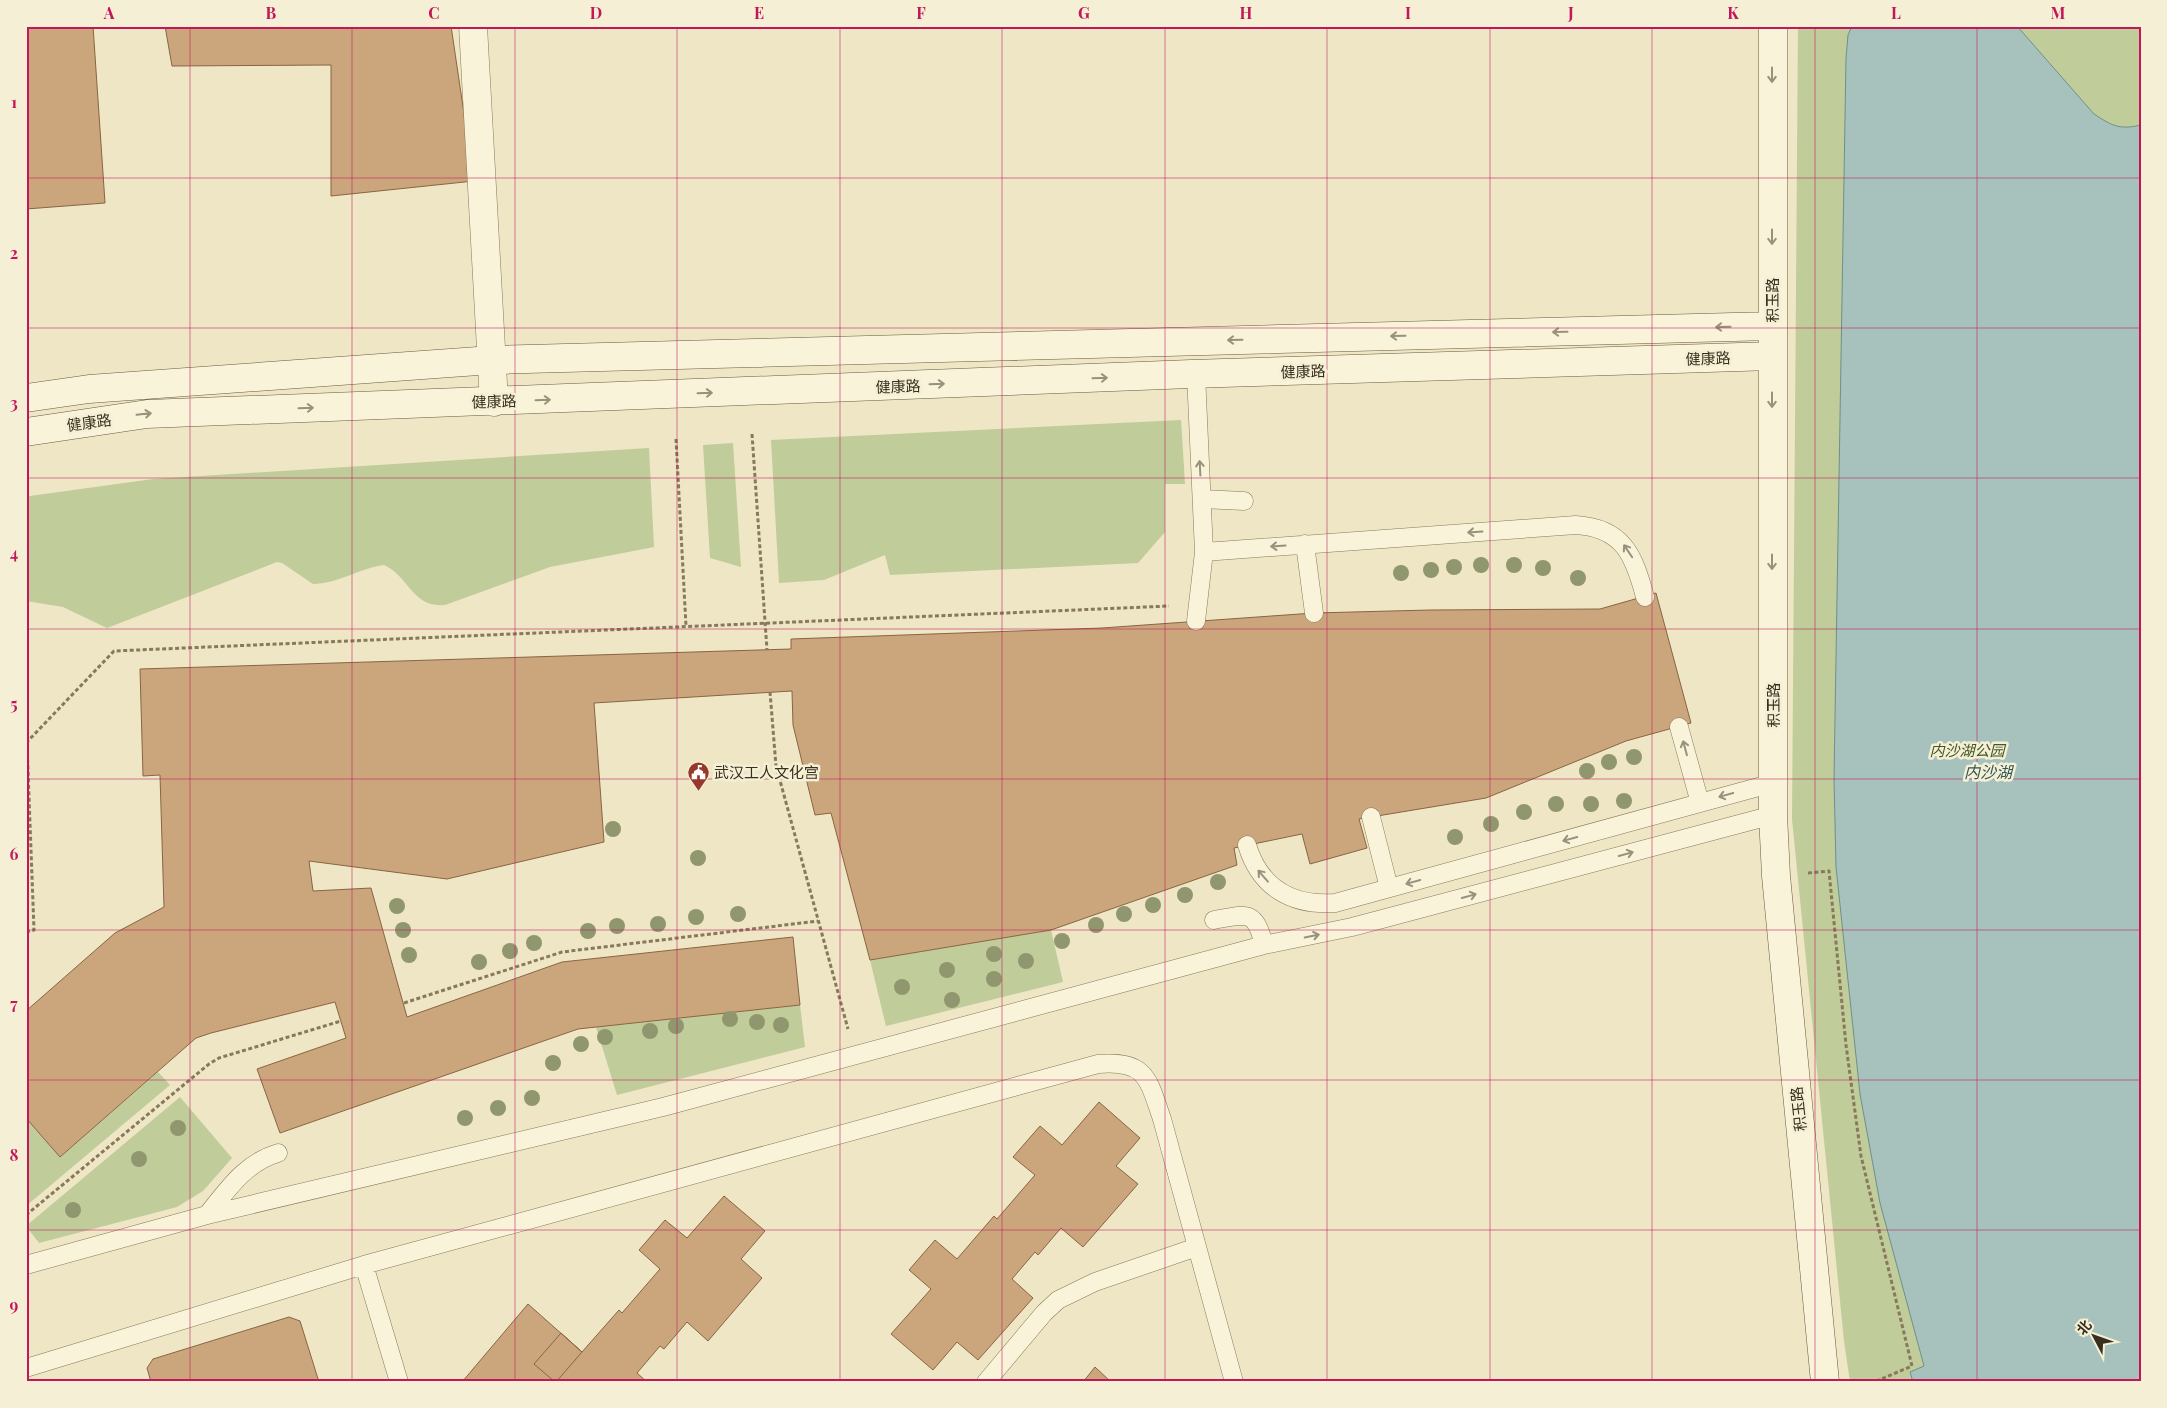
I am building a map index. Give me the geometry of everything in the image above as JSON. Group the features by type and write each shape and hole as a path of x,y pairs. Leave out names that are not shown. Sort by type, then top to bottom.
{"street":[{"path":"473,26 494,402"},
{"name":"积玉路","path":"1773,26 1773,815 1776,876 1825,1382"},
{"name":"健康路","path":"26,398 89,390 492,360 1772,326"},
{"name":"健康路","path":"26,432 146,414 1196,374 1772,356"}],"lane":[{"path":"1196,374 1204,552 1197,613"},
{"path":"1202,499 1244,501"},
{"path":"1204,552 1576,524 1592,526 1610,533 1623,544 1631,555 1638,571 1645,597"},
{"path":"1305,544 1314,613"},
{"path":"1680,727 1700,803"},
{"path":"1247,845 1258,870 1279,891 1296,900 1316,904 1335,903 1773,782"},
{"path":"26,1265 207,1215 663,1107 1264,946 1352,927 1773,815"},
{"path":"1371,817 1389,888"},
{"path":"1214,920 1240,915 1252,918 1260,927 1264,946"},
{"path":"26,1368 364,1265 1098,1064 1114,1062 1126,1064 1142,1073 1150,1085 1162,1119 1234,1382"},
{"path":"207,1215 240,1174 252,1164 278,1153"},
{"path":"986,1382 1044,1313 1058,1300 1095,1282 1197,1247"},
{"path":"364,1265 399,1382"}],"path":[{"path":"752,434 767,650"},
{"path":"676,439 686,626"},
{"path":"26,932 34,930 27,743 114,651 765,623 1197,613"},
{"path":"770,692 776,766 856,1055"},
{"path":"1776,876 1829,871 1846,1045 1861,1156 1912,1366 1874,1382"},
{"path":"404,1003 562,952 818,921"},
{"path":"26,1215 214,1061 341,1021"}],"green space":[{"name":"内沙湖","path":"1798,26 2141,26 2141,1382 1850,1382 1844,1341 1792,819"},
{"path":"1181,420 1185,484 1165,484 1165,532 1138,563 890,575 885,555 824,580 779,583 771,440"},
{"path":"733,443 741,567 710,558 703,445"},
{"path":"649,448 654,547 550,567 445,605 434,605 425,602 399,576 384,565 331,581 313,584 282,563 277,562 107,628 63,607 26,601 26,497 30,496 153,479"},
{"path":"1051,930 1063,982 886,1026 870,960"},
{"path":"800,1005 805,1047 617,1095 596,1027"},
{"path":"158,1072 170,1085 26,1206 26,1118 60,1157"},
{"path":"180,1097 232,1158 203,1191 177,1207 39,1243 26,1226"}],"water":[{"name":"内沙湖","path":"1852,26 2017,26 2094,114 2116,126 2141,125 2141,1382 1913,1382 1910,1372 1924,1366 1880,1203 1860,1094 1836,867 1834,779 1846,58 1848,35"}],"building":[{"path":"26,26 93,26 105,203 26,209"},
{"path":"165,26 451,26 474,181 331,196 331,65 172,66"},
{"path":"1656,593 1691,723 1626,741 1486,798 1359,819 1367,848 1310,864 1302,834 1234,848 1237,865 1051,930 870,960 831,813 815,815 793,725 792,691 594,703 604,842 447,879 309,861 313,891 371,888 407,1017 562,962 793,937 800,1005 578,1029 280,1133 257,1069 346,1038 335,1002 196,1038 60,1157 26,1118 26,1011 115,933 164,907 160,775 143,776 140,669 791,649 791,639 1102,628 1314,613 1600,609"},
{"path":"1099,1102 1140,1138 1116,1166 1138,1184 1083,1247 1061,1228 1038,1255 1035,1252 1012,1279 1033,1298 978,1360 957,1342 933,1370 891,1334 931,1289 909,1270 935,1240 957,1259 994,1216 997,1219 1035,1175 1013,1157 1040,1126 1062,1145"},
{"path":"724,1196 765,1231 741,1259 762,1278 708,1341 687,1322 664,1349 660,1346 637,1373 647,1382 555,1382 534,1364 561,1333 582,1352 619,1310 622,1313 660,1269 639,1250 665,1220 687,1238"},
{"path":"528,1304 582,1352 556,1382 462,1382"},
{"path":"289,1317 300,1321 319,1382 151,1382 147,1368 153,1359"},
{"path":"1095,1367 1111,1382 1083,1382"}],"place":[{"name":"武汉工人文化宫","path":"698,791"}],"park label":[{"name":"内沙湖公园","path":"1967,750"}]}
